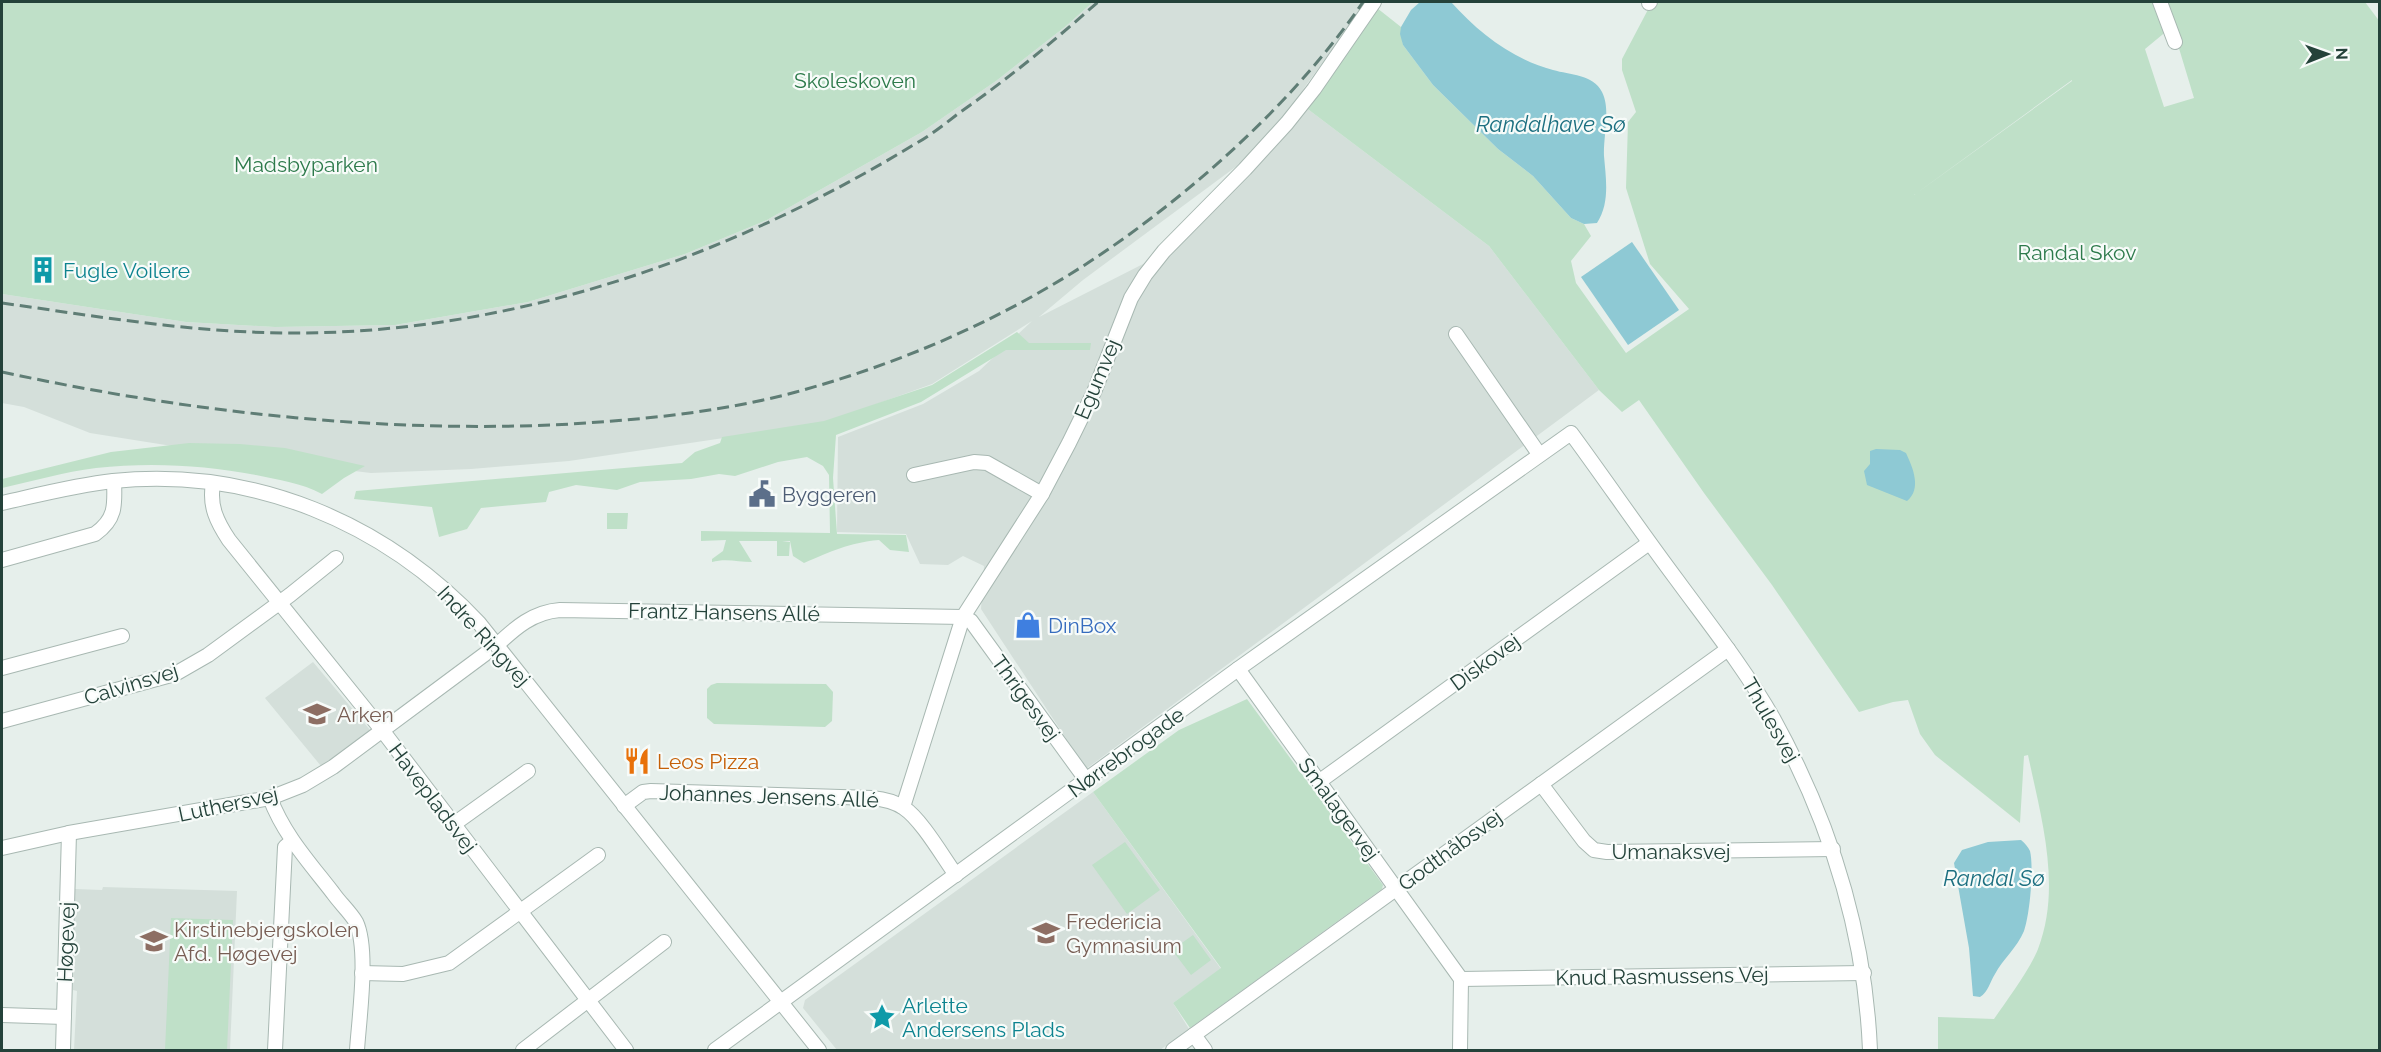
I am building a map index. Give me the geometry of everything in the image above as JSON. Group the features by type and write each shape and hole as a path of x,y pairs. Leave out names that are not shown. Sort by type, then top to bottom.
{"street":[{"name":"Egumvej","path":"903,807 963,617 1042,494 1094,392 1131,298 1164,251 1287,123 1314,89 1374,2"},
{"path":"2160,2 2175,42"},
{"path":"1456,334 1539,454"},
{"name":"Nørrebrogade","path":"714,1050 1238,669 1571,433"},
{"name":"Thulesvej","path":"1571,433 1750,680 1788,748 1833,849 1851,911 1864,973 1870,1050"},
{"path":"914,475 974,462 987,463 1042,494"},
{"name":"Indre Ringvej","path":"2,503 114,481 170,480 253,490 322,512 364,532 424,571 454,598 497,645 819,1050"},
{"path":"2,560 101,530 112,517 114,481"},
{"name":"Havepladsvej","path":"213,484 211,496 213,510 220,526 382,730 626,1050"},
{"name":"Diskovej","path":"1320,781 1649,543"},
{"name":"Calvinsvej","path":"2,721 175,674 208,655 336,558"},
{"name":"Frantz Hansens Allé","path":"497,645 535,615 560,610 963,617"},
{"name":"Thrigesvej","path":"963,617 970,621 1087,781"},
{"path":"2,668 122,636"},
{"name":"Godthåbsvej","path":"1173,1050 1728,649"},
{"name":"Luthersvej","path":"2,848 270,798 303,785 333,767 485,654"},
{"name":"Smalagervej","path":"1238,669 1461,979"},
{"path":"454,824 528,771"},
{"name":"Umanaksvej","path":"1541,784 1584,842 1594,850 1608,852 1833,849"},
{"name":"Johannes Jensens Allé","path":"624,806 643,792 651,791 886,800 903,807 913,816 956,875"},
{"path":"270,798 278,819 292,841 356,923 361,940 362,973 357,1050"},
{"name":"Høgevej","path":"63,1050 69,834"},
{"path":"275,1050 285,847 292,841"},
{"path":"362,973 403,974 450,963 598,855"},
{"path":"523,1050 664,942"},
{"name":"Knud Rasmussens Vej","path":"1461,979 1864,973"},
{"path":"1460,1050 1461,979"},
{"path":"2,1015 64,1017"},
{"path":"1194,1035 1205,1050"}],"shaded area":[{"path":"1093,2 1367,2 1304,88 1295,105 1305,107 1489,246 1599,390 1086,769 981,609 984,566 963,556 948,565 920,564 906,534 837,532 838,437 923,404 979,371 1032,321 932,384 824,423 569,461 471,469 371,473 254,459 90,433 24,407 2,403 2,294 186,322 275,327 395,325 528,302 685,254 767,220 922,132 996,81","holes":["1249,157 1145,263 1039,317 1083,280"]},
{"name":"Arken","path":"313,662 370,730 321,766 265,698"},
{"name":"Fredericia Gymnasium","path":"1093,792 1221,969 1173,1003 1189,1029 1160,1050 837,1050 803,1008 805,1000"},
{"name":"Kirstinebjergskolen Afd. Høgevej","path":"103,887 237,891 230,1050 74,1050 77,991 73,990 75,889 102,890"}],"green space":[{"name":"Madsbyparken","path":"2,2 1093,2 996,81 922,132 767,220 685,254 528,302 395,325 275,327 186,322 2,294"},
{"name":"Randal Skov","path":"1652,2 2156,2 2168,30 2145,49 2164,107 2194,98 2165,2 2365,2 2380,22 2379,1050 1938,1050 1938,1017 1994,1019 2024,975 2038,949 2045,925 2049,877 2043,827 2028,755 2024,756 2020,823 1935,755 1920,734 1908,700 1859,712 1772,585 1639,400 1622,412 1599,390 1489,246 1305,107 1377,8 1401,27 1403,45 1433,85 1498,149 1533,176 1571,218 1584,224 1591,236 1571,261 1576,283 1626,353 1689,309 1650,264 1626,188 1628,122 1636,112 1622,70 1622,59","holes":["2072,80 2072,81 1914,195"]},
{"path":"1017,332 1029,343 1091,343 1090,350 1006,350 921,402 836,435 833,478 837,534 906,535 909,552 890,550 879,540 868,541 849,545 804,563 793,556 790,541 782,541 790,542 789,556 777,556 777,541 739,541 752,562 727,560 712,562 712,559 723,551 726,540 701,541 701,531 830,533 829,475 823,466 807,457 778,462 735,476 719,474 691,479 640,482 617,490 576,485 549,492 546,502 481,508 467,529 439,537 432,507 354,499 356,491 682,463 695,452 720,443 722,437 824,421 932,385"},
{"path":"189,443 285,448 365,466 322,494 298,484 256,475 196,467 156,465 84,470 2,488 2,479 111,452"},
{"path":"607,513 628,513 627,529 607,529"},
{"path":"717,683 826,684 833,692 832,721 825,727 714,724 707,718 707,689"},
{"path":"1247,699 1383,885 1382,889 1190,1028 1173,1003 1221,968 1093,792 1179,730"},
{"path":"1125,842 1160,890 1127,914 1092,865"},
{"path":"171,918 233,920 227,1050 165,1050"},
{"path":"1193,935 1211,960 1191,975 1172,950"}],"water":[{"name":"Randalhave Sø","path":"1420,2 1451,2 1473,24 1510,52 1538,65 1587,78 1598,86 1606,106 1604,156 1606,191 1604,207 1597,223 1584,224 1571,218 1533,176 1498,149 1433,85 1403,45 1400,34 1401,27 1411,10"},
{"path":"1632,242 1679,310 1628,345 1581,277"},
{"path":"1900,450 1906,453 1915,478 1914,491 1907,501 1867,485 1864,471 1870,464 1870,451"},
{"name":"Randal Sø","path":"2021,840 2030,851 2032,868 2030,903 2024,931 1985,992 1980,997 1973,996 1969,948 1954,863 1962,850 1988,842"}],"railway":[{"path":"2,303 189,328 303,333 384,329 464,318 543,302 621,280 698,252 772,220 845,184 938,129 995,87 1098,2"},
{"path":"2,372 214,409 285,417 429,426 572,424 628,420 712,410 796,392 893,361 940,342 1031,297 1118,243 1187,190 1269,115 1319,60 1363,2"}],"place":[{"name":"Fugle Voilere","path":"43,270"},
{"name":"Byggeren","path":"762,494"},
{"name":"DinBox","path":"1028,625"},
{"name":"Arken","path":"317,714"},
{"name":"Leos Pizza","path":"637,761"},
{"name":"Fredericia Gymnasium","path":"1046,933"},
{"name":"Kirstinebjergskolen Afd. Høgevej","path":"154,941"},
{"name":"Arlette Andersens Plads","path":"882,1017"}],"park label":[{"name":"Skoleskoven","path":"855,80"}]}
